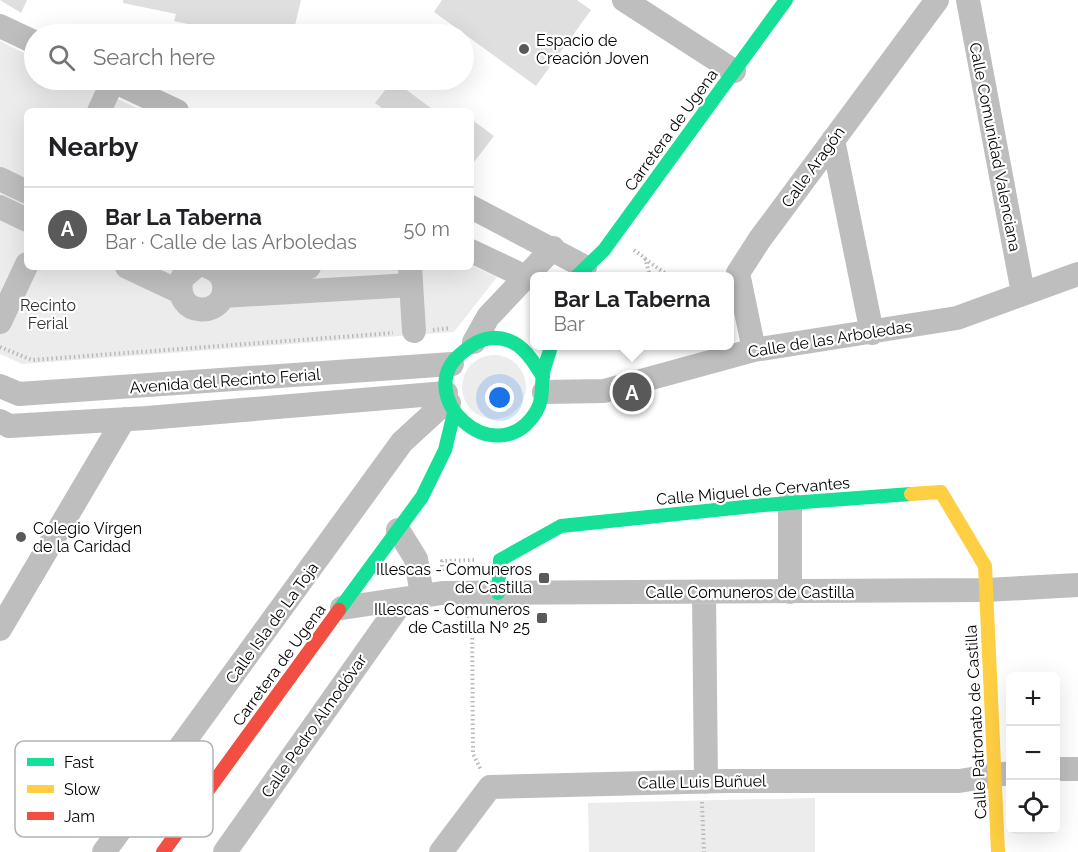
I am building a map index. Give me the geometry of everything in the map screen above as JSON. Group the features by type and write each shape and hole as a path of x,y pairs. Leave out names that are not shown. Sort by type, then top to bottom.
{"main road":[{"name":"Carretera de Ugena","path":"584,272 604,250 786,0"},
{"path":"543,384 537,362 517,338 489,338 479,334 461,351 452,364 447,378 450,403 479,438 516,432 534,415 543,384 550,350"},
{"name":"Carretera de Ugena","path":"213,784 422,497 445,450 450,403"},
{"name":"Carretera de Ugena","path":"422,497 449,474"},
{"name":"Calle Miguel de Cervantes","path":"500,560 561,526 790,502 941,492 985,566 986,590"},
{"path":"498,592 500,560"},
{"name":"Calle Patronato de Castilla","path":"986,590 1003,775 998,852"},
{"name":"Carretera de Ugena","path":"163,852 174,837"}],"street":[{"path":"624,0 734,71"},
{"name":"Calle Aragón","path":"754,350 738,273 937,0"},
{"name":"Calle Comunidad Valenciana","path":"968,0 1023,293"},
{"path":"0,26 24,37"},
{"path":"106,95 164,108"},
{"path":"833,140 872,333"},
{"path":"0,179 24,191"},
{"path":"0,207 24,219"},
{"path":"474,208 553,248 582,272"},
{"path":"531,272 553,248"},
{"path":"474,252 526,277"},
{"path":"0,322 24,270"},
{"path":"133,270 180,292 188,305 200,310 214,307 203,274"},
{"path":"180,292 182,278 203,274 264,270"},
{"path":"479,334 530,273"},
{"path":"203,274 410,276 414,331"},
{"name":"Calle de las Arboledas","path":"543,384 604,391 754,350 957,318 1078,274"},
{"path":"517,338 511,320 526,277"},
{"name":"Avenida del Recinto Ferial","path":"0,386 19,394 452,364"},
{"name":"Avenida del Recinto Ferial","path":"0,421 9,426 450,403"},
{"name":"Calle Isla de La Toja","path":"185,741 402,442 438,409 450,403"},
{"path":"0,629 124,419"},
{"path":"790,502 790,592"},
{"path":"398,530 416,559 422,596"},
{"name":"Calle Comuneros de Castilla","path":"342,608 422,596 498,592 704,593 986,590 1078,585"},
{"path":"704,593 704,790"},
{"name":"Calle Pedro Almodóvar","path":"225,852 422,596"},
{"path":"1060,769 1078,769"},
{"name":"Calle Luis Buñuel","path":"490,787 704,790 959,781 1003,775"},
{"path":"441,852 490,787"},
{"name":"Calle Isla de La Toja","path":"104,852 115,837"}],"path":[{"path":"645,258 664,272"},
{"path":"0,347 32,360 414,331 479,334"},
{"path":"422,596 442,561 500,560"},
{"path":"462,616 472,616 473,754 490,787"},
{"path":"704,790 704,852"}],"green space":[{"name":"Recinto Ferial","path":"0,41 24,53 24,90 99,90 137,108 24,108 24,270 474,270 474,266 497,277 454,332 22,364 0,354"},
{"path":"494,355 506,357 517,364 524,375 526,387 524,399 517,410 506,417 494,419 482,417 471,410 464,399 462,387 464,375 471,364 482,357"},
{"path":"815,798 815,852 589,852 588,803"}],"building":[{"path":"0,0 27,0 21,13"},
{"path":"123,0 301,0 295,24 188,24 174,21 176,14 123,3"},
{"name":"Espacio de Creación Joven","path":"442,0 577,0 591,10 536,86 474,41 474,24 451,24 434,12"},
{"path":"385,90 407,90 431,108 382,108 375,103"},
{"path":"474,121 494,136 474,162"}],"traffic: fast":[{"path":"581,272 604,250 786,0"},
{"path":"491,338 509,340 523,349 542,376 542,393 536,412 519,430 500,436 481,432 464,422 451,406 446,388 449,369 463,352 476,343 491,338"},
{"path":"542,376 550,350"},
{"path":"339,610 422,497 445,450 454,413"},
{"path":"498,593 500,560 561,526 764,505 911,494"}],"traffic: slow":[{"path":"911,494 941,492 985,566 998,852"}],"traffic: jam":[{"path":"213,783 339,610"},
{"path":"163,852 174,837"}],"place":[{"name":"Espacio de Creación Joven","path":"524,49"},
{"name":"Bar La Taberna","path":"632,392"},
{"name":"Colegio Vírgen de la Caridad","path":"21,537"},
{"name":"Illescas - Comuneros de Castilla","path":"544,578"},
{"name":"Illescas - Comuneros de Castilla Nº 25","path":"542,618"}]}
